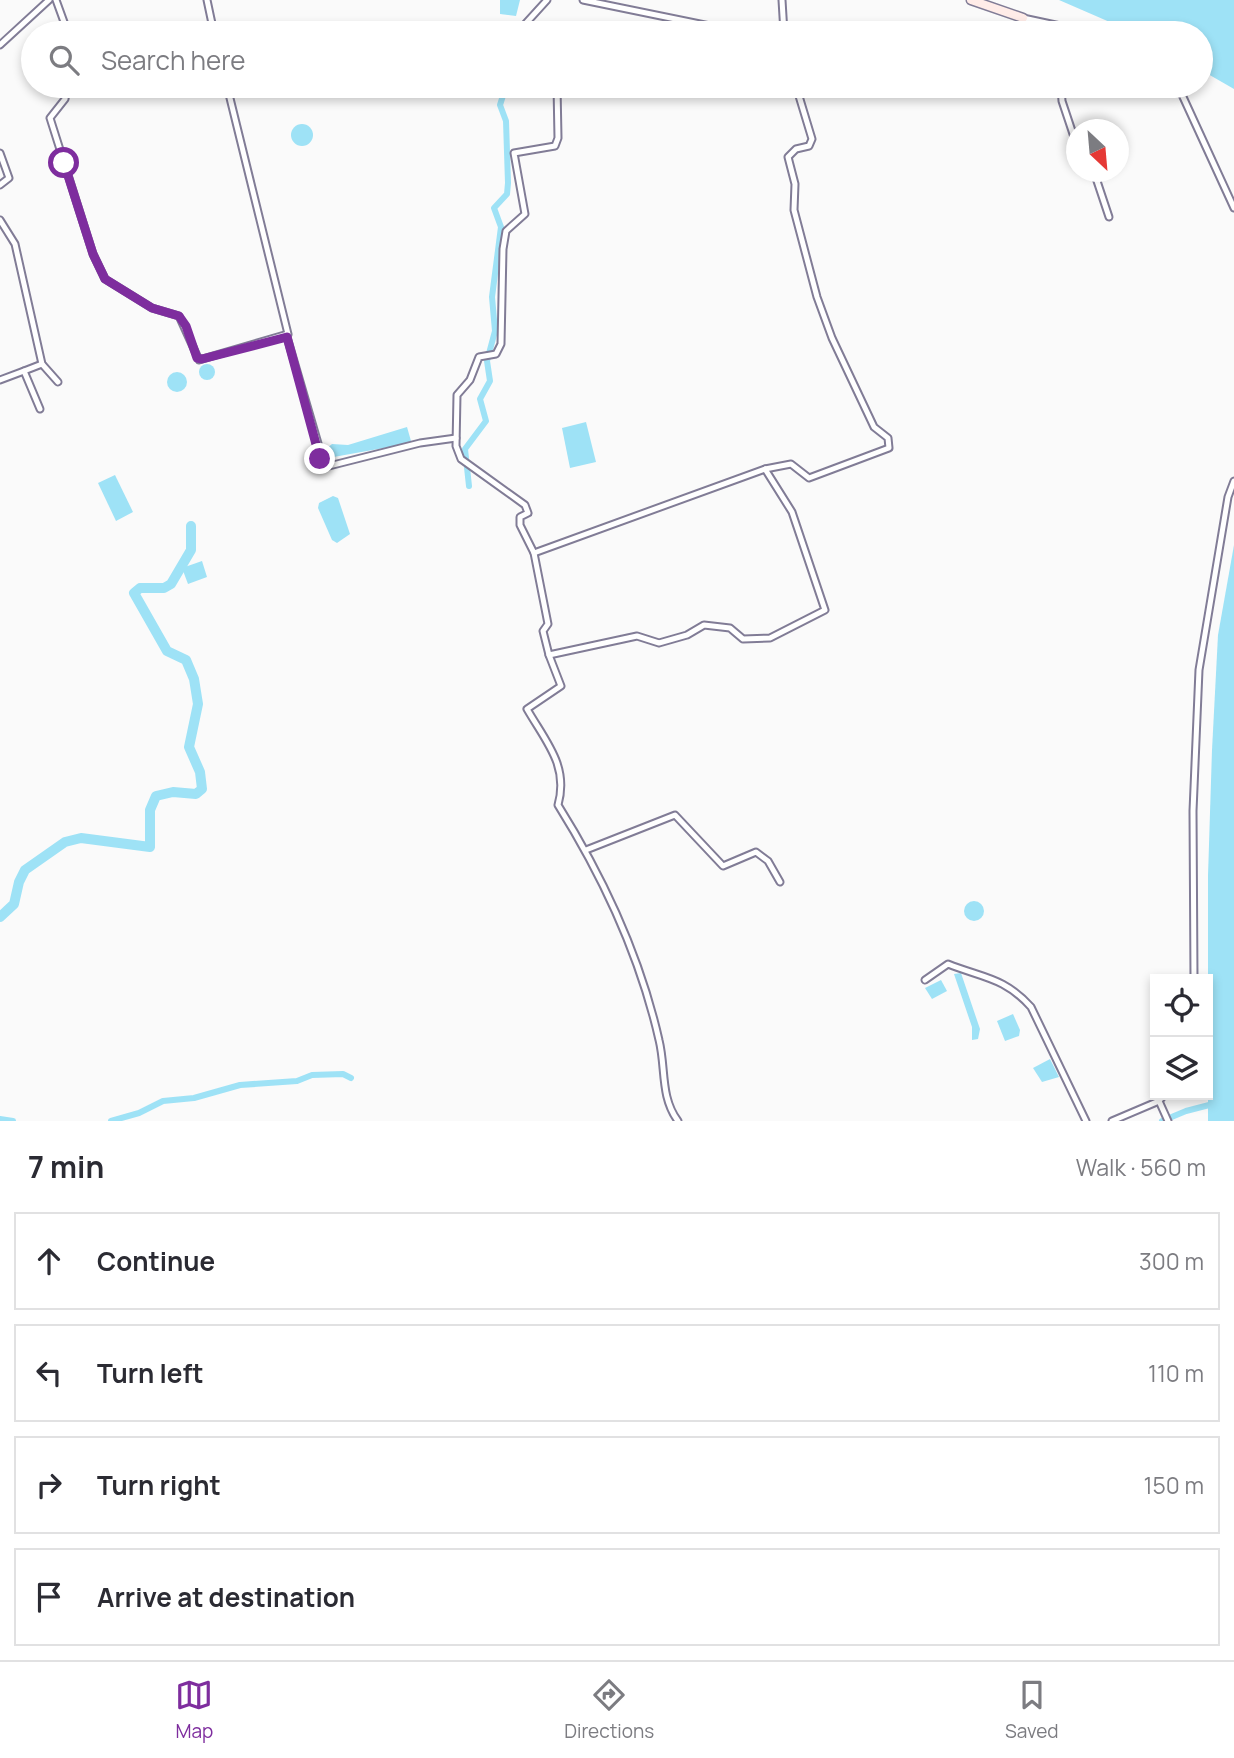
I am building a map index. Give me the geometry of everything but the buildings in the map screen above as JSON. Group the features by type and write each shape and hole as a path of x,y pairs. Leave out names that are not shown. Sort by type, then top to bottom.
{"street":[{"path":"26,21 49,0"},
{"path":"55,0 63,21"},
{"path":"207,0 211,21"},
{"path":"528,21 547,0"},
{"path":"583,0 685,21"},
{"path":"782,0 783,21"},
{"path":"971,0 1023,18 1041,21"},
{"path":"0,45 21,26"},
{"path":"65,98 50,118 93,254 108,282 160,312 179,316 199,360 287,337"},
{"path":"230,98 287,337 324,464 329,466 421,443 456,438"},
{"path":"557,98 555,146 514,153 525,214 506,231 500,344 497,353 482,355 470,380 457,395 459,418 456,438 461,459 525,505 528,513 520,517 520,525 534,554 548,624 543,631 561,686 527,709 559,765 563,786 558,805 586,850 630,948 659,1040 667,1106 678,1121"},
{"path":"534,554 765,469 791,464 809,478 889,448 888,438 874,427 832,338 817,297 794,210 794,184 788,156 796,149 808,146 812,139 800,98"},
{"path":"1062,98 1068,119"},
{"path":"1184,98 1234,208"},
{"path":"0,153 9,178 0,185"},
{"path":"1097,182 1109,217"},
{"path":"0,220 15,244 42,364 58,382"},
{"path":"0,380 42,364"},
{"path":"24,371 40,409"},
{"path":"549,655 637,636 659,643 687,635 704,625 730,628 743,639 769,638 825,610 792,512 765,469"},
{"path":"1194,974 1193,811 1199,670 1228,497 1234,481"},
{"path":"586,850 675,815 723,866 756,852 768,861 780,882"},
{"path":"925,980 948,964 971,973 993,977 1017,992 1031,1007 1086,1121"},
{"path":"1112,1121 1159,1101 1168,1121"}],"water":[{"path":"500,0 520,0 516,16 500,14"},
{"path":"1059,0 1234,0 1234,89 1213,77 1213,21 1107,21"},
{"path":"298,124 306,124 313,131 313,139 306,146 298,146 291,139 291,131"},
{"path":"204,364 210,364 215,372 213,378 204,380 199,375 199,369"},
{"path":"177,372 184,375 187,382 184,389 177,392 170,389 167,382 170,375"},
{"path":"586,422 596,462 570,468 562,428"},
{"path":"407,427 411,441 406,444 328,458 326,449 332,444 348,445"},
{"path":"115,475 133,512 116,521 98,483"},
{"path":"333,496 338,498 350,534 337,543 332,540 318,508 319,503"},
{"path":"1234,545 1234,1121 1208,1121 1208,1100 1213,1100 1213,974 1208,974 1208,876 1218,635"},
{"path":"202,561 207,577 188,584 182,568"},
{"path":"974,901 981,904 984,911 981,918 974,921 967,918 964,911 967,904"},
{"path":"961,973 980,1029 978,1039 972,1040 972,1027 954,974"},
{"path":"941,980 947,991 932,999 925,988"},
{"path":"1013,1014 1020,1030 1019,1036 1005,1041 997,1021"},
{"path":"1050,1059 1059,1077 1042,1082 1033,1068"}],"waterway":[{"path":"469,486 465,449 486,421 480,399 490,381 487,361 495,331 492,297 501,227 494,208 507,194 508,183 506,121 500,105 502,98"},
{"path":"0,917 14,904 25,870 65,842 81,838 150,847 150,810 156,796 173,792 196,794 202,789 200,772 189,747 198,704 194,679 186,660 167,651 134,593 140,588 164,588 171,584 191,550 191,526"},
{"path":"111,1121 139,1113 163,1101 194,1098 240,1085 297,1081 312,1075 343,1074 351,1078"},
{"path":"1162,1121 1213,1104"},
{"path":"0,1119 13,1121"}],"route":[{"path":"64,163 83,214 93,254 105,279 152,308 179,316 186,326 199,360 287,337 320,459"}]}
